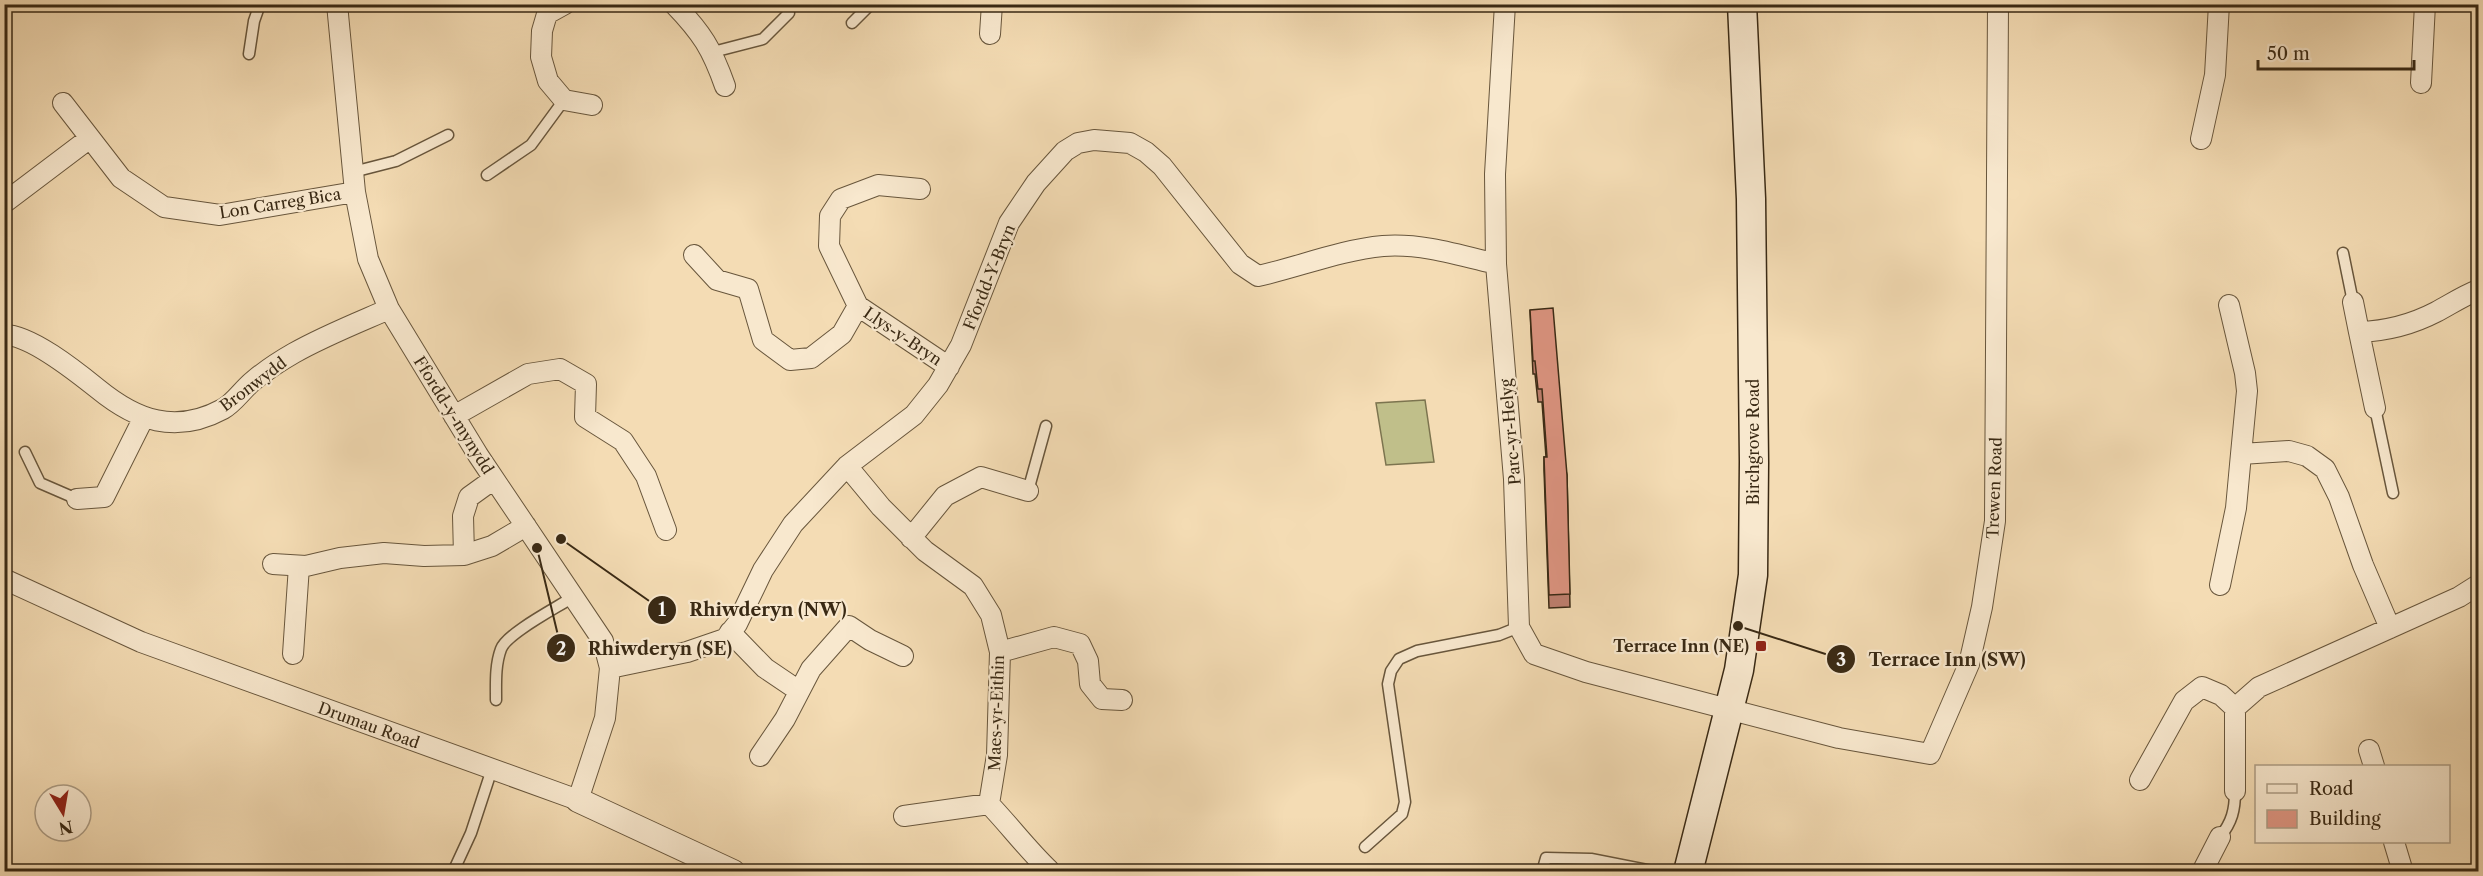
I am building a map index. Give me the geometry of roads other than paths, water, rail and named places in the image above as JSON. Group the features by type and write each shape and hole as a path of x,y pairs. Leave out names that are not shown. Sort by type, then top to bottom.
{"main road":[{"name":"Birchgrove Road","path":"1688,872 1739,670 1753,575 1751,199 1742,4"}],"street":[{"name":"Ffordd-y-mynydd","path":"337,4 354,182 368,259 389,309 454,416 603,641 610,668 605,718 579,800"},
{"path":"565,4 540,9 541,57 548,81 564,100 592,105"},
{"path":"674,4 692,22 713,52 725,86"},
{"path":"990,34 992,4"},
{"name":"Parc-yr-Helyg","path":"1505,4 1495,174 1496,264 1514,479 1519,627 1534,654 1586,672 1729,708"},
{"name":"Trewen Road","path":"1729,708 1839,738 1930,754 1969,664 1982,608 1995,521 1998,4"},
{"path":"2201,139 2215,75 2219,4"},
{"path":"2421,84 2425,4"},
{"name":"Lon Carreg Bica","path":"63,103 121,178 164,207 220,215 354,182"},
{"path":"4,203 90,138"},
{"name":"Ffordd-Y-Bryn","path":"610,668 705,647 725,639 745,610 763,570 793,524 847,466 914,415 938,385 961,345 1009,223 1036,183 1065,151 1078,143 1094,140 1130,143 1146,152 1162,166 1240,264 1258,276 1320,258 1383,246 1434,249 1496,264"},
{"name":"Llys-y-Bryn","path":"921,189 878,185 842,199 830,216 829,246 858,306 949,367"},
{"name":"Llys-y-Bryn","path":"694,255 717,280 748,290 763,340 790,360 811,358 842,334 858,306"},
{"path":"2359,332 2374,332 2418,319 2478,290"},
{"path":"2353,302 2376,408"},
{"path":"2220,585 2236,508 2247,391 2229,305"},
{"name":"Bronwydd","path":"4,335 10,335 41,348 78,373 120,407 153,421 186,421 223,408 253,381 294,353 389,309"},
{"path":"454,416 528,374 560,369 586,384 585,417 623,441 646,476 666,530"},
{"path":"77,500 104,497 144,417"},
{"path":"2241,454 2289,451 2307,456 2325,469 2390,628"},
{"name":"Maes-yr-Eithin","path":"847,466 881,507 911,538 973,586 991,615 1000,652 997,755 989,804"},
{"path":"911,538 945,496 981,477 1028,491"},
{"path":"464,555 463,516 469,497 494,479"},
{"path":"273,564 299,566 384,553 424,556 464,555 492,546 526,526"},
{"path":"293,654 299,566"},
{"name":"Drumau Road","path":"4,579 141,642 579,800 733,872"},
{"path":"2235,708 2259,687 2390,628 2478,585"},
{"path":"760,756 785,719 811,669 849,626 870,640 903,656"},
{"path":"730,632 765,668 799,691"},
{"path":"1000,652 1054,637 1080,644 1088,661 1090,684 1102,699 1122,700"},
{"path":"2140,780 2184,701 2202,687 2221,695 2235,708 2235,791"},
{"path":"904,816 989,804 1010,826 1022,844 1049,870"},
{"path":"2202,872 2220,837"},
{"path":"2394,843 2403,872"}],"lane":[{"path":"249,54 254,21 260,4"},
{"path":"852,23 872,4"},
{"path":"713,52 763,39 789,13"},
{"path":"487,175 531,145 564,100"},
{"path":"354,182 448,135"},
{"path":"2343,253 2353,302"},
{"path":"2376,408 2393,494"},
{"path":"1028,491 1046,426"},
{"path":"25,452 40,483 77,500"},
{"path":"496,700 496,668 502,646 521,629 573,597"},
{"path":"1365,847 1402,814 1405,801 1388,684 1391,671 1399,659 1417,651 1499,635 1519,627"},
{"path":"453,872 471,833 492,769"},
{"path":"2220,837 2231,822 2235,808 2235,791"},
{"path":"1542,872 1546,858 1591,860 1657,872"}],"place":[{"name":"Rhiwderyn (NW)","path":"561,539"},
{"name":"Rhiwderyn (SE)","path":"537,548"},
{"name":"Terrace Inn (SW)","path":"1738,626"},
{"name":"Terrace Inn (NE)","path":"1761,646"}]}
